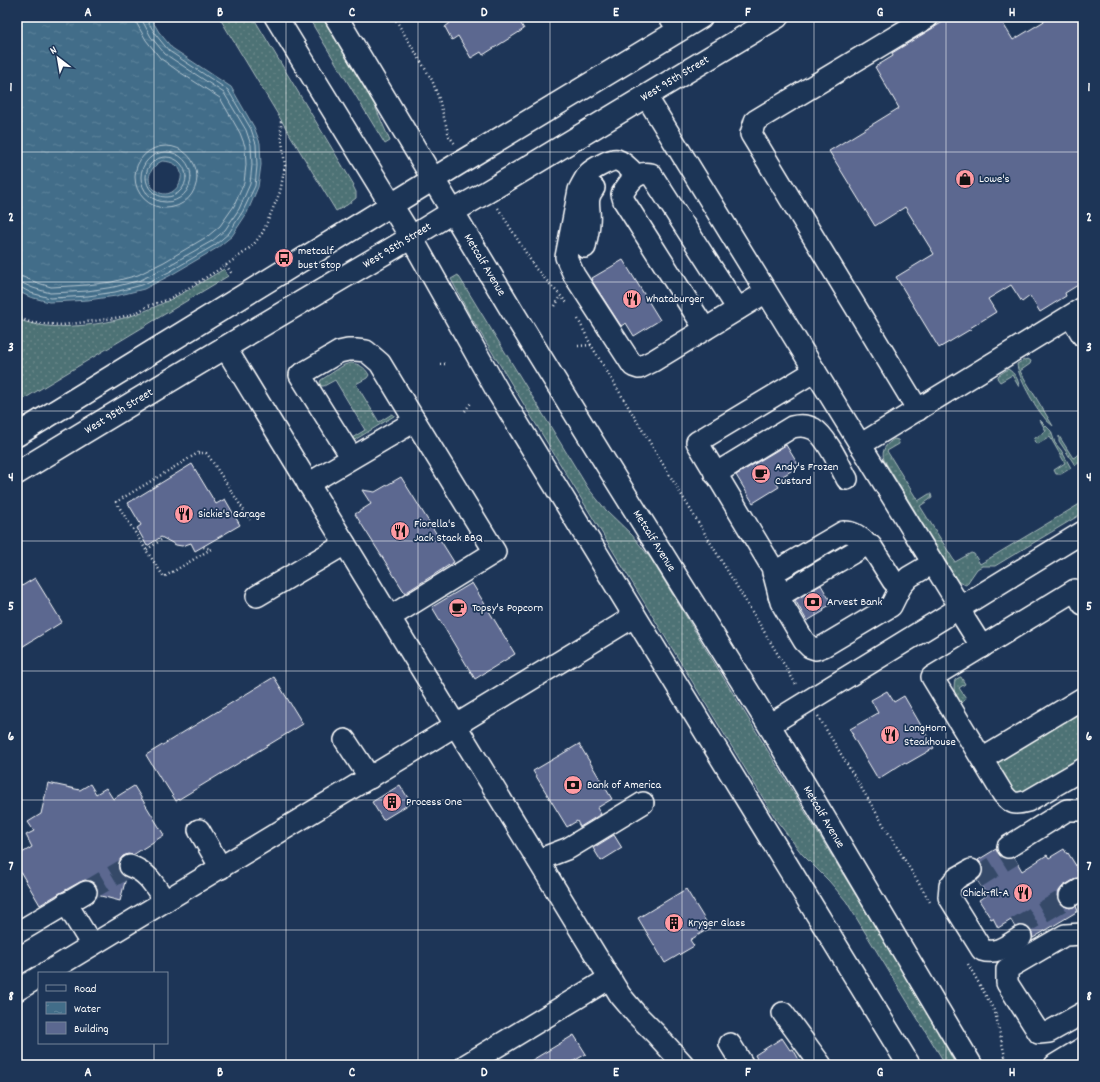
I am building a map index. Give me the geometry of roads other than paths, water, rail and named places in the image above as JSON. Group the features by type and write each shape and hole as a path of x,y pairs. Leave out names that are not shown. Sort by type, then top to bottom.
{"main road":[{"path":"276,17 410,237 498,392 908,1065"},
{"name":"Metcalf Avenue","path":"336,17 452,212 622,490 769,725 971,1065"},
{"path":"17,435 466,160 674,24 701,17"},
{"path":"725,49 736,30 746,17"},
{"name":"West 95th Street","path":"17,473 777,17"}],"street":[{"path":"918,410 751,134 755,121 928,17"},
{"path":"646,96 960,607 965,620 982,647"},
{"path":"580,259 566,257 579,190 584,180 589,173 612,160 617,160 632,172"},
{"path":"738,309 652,174 632,172 609,177 598,184 590,193 588,206 590,220 580,259 633,366 640,368 653,361 766,292"},
{"path":"632,172 631,181 622,194 624,201 706,329"},
{"path":"684,224 714,206"},
{"path":"860,445 1077,312 1083,336"},
{"path":"225,347 620,995 684,1065"},
{"path":"352,458 300,376 339,352 348,350 366,351 380,363 495,552 390,617"},
{"path":"815,371 697,442 772,567 781,602 804,642 810,647 816,649 824,646 891,606 901,586 909,577 933,563"},
{"path":"308,484 415,421"},
{"path":"715,474 792,427 800,425 814,429 820,435 847,479"},
{"path":"776,584 843,532 851,532 857,534 868,543 893,581 901,586"},
{"path":"769,725 1083,532"},
{"path":"257,596 345,544"},
{"path":"1083,604 1075,590 932,677 1003,794 1011,802 1018,804 1028,802 1083,768"},
{"path":"48,972 635,616"},
{"path":"982,759 1083,698"},
{"path":"345,740 370,778"},
{"path":"538,860 570,848 643,803"},
{"path":"1083,810 1067,810 1010,851 1069,820 1083,819"},
{"path":"198,830 221,868"},
{"path":"130,866 140,870 152,881 165,902"},
{"path":"973,874 963,886 960,894 984,934 988,937 996,937 1018,932"},
{"path":"17,933 86,892"},
{"path":"66,903 92,945"},
{"path":"1083,934 1065,935 1007,969 1007,983 1039,1033 1049,1032 1083,1013"},
{"path":"17,990 38,978"},
{"path":"466,1065 610,978"},
{"path":"783,1013 820,1065"},
{"path":"730,1044 743,1065"},
{"path":"1055,1065 1083,1048"}],"water":[{"path":"17,17 150,17 159,32 172,48 231,87 254,127 260,143 261,165 258,187 247,213 232,236 217,248 144,289 116,296 88,300 49,302 30,297 17,291","holes":["162,161 173,163 179,169 181,176 180,183 176,189 169,193 162,194 154,189 149,182 150,174 155,166"]}],"tunnel":[{"path":"976,878 1013,855"},
{"path":"86,892 130,866"},
{"path":"1016,928 1070,896"}],"place":[{"name":"Lowe's","path":"965,179"},
{"name":"metcalf bust stop","path":"284,258"},
{"name":"Whataburger","path":"632,299"},
{"name":"Andy's Frozen Custard","path":"761,474"},
{"name":"Sickie's Garage","path":"184,514"},
{"name":"Fiorella's Jack Stack BBQ","path":"400,531"},
{"name":"Arvest Bank","path":"813,602"},
{"name":"Topsy's Popcorn","path":"458,608"},
{"name":"LongHorn Steakhouse","path":"890,735"},
{"name":"Bank of America","path":"573,785"},
{"name":"Process One","path":"392,802"},
{"name":"Chick-fil-A","path":"1023,893"},
{"name":"Kryger Glass","path":"674,923"}]}
